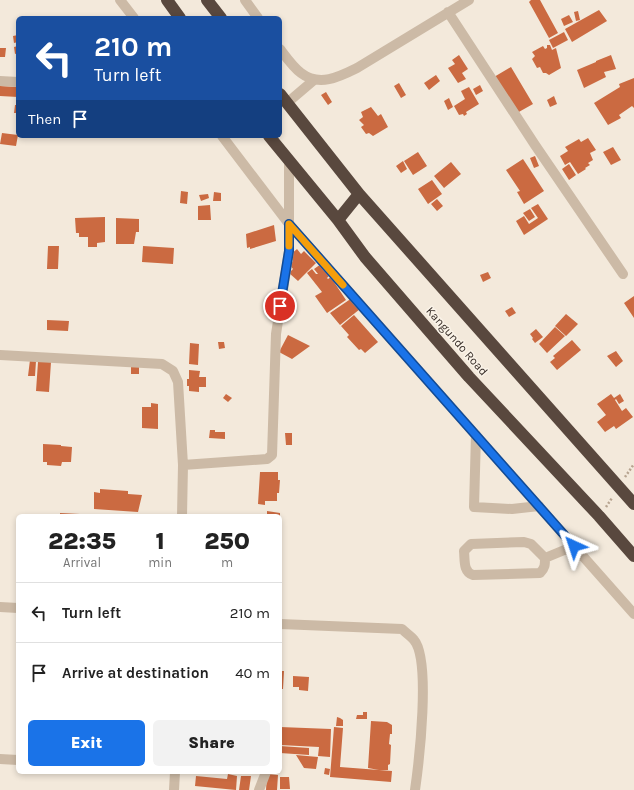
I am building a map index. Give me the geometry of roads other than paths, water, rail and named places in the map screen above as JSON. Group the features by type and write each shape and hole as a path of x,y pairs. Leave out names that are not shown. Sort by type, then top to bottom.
{"highway":[{"path":"167,0 179,16"},
{"path":"207,0 219,16"},
{"name":"Kangundo Road","path":"284,98 359,194 634,504"},
{"name":"Kangundo Road","path":"271,138 338,220 365,257 469,377 599,516 634,556"},
{"path":"338,220 359,194"}],"street":[{"path":"120,0 132,16"},
{"path":"245,0 257,16"},
{"path":"284,98 314,80 329,79 344,74 469,0"},
{"path":"448,12 535,145 623,274"},
{"path":"282,51 300,73 314,80"},
{"path":"0,81 16,82"},
{"path":"224,138 289,224 634,614"},
{"path":"184,465 267,459 272,455 276,334 289,251 290,162"},
{"path":"0,355 162,364 168,366 173,371 178,382 184,465 182,514"},
{"path":"476,435 474,507 512,509 539,506"},
{"path":"524,542 531,544 545,558 545,565 540,573 473,575 465,570 464,551 471,544 524,542"},
{"path":"545,558 574,546"},
{"path":"0,607 16,608"},
{"path":"282,624 402,629 415,640 420,653 423,670 421,750 416,790"},
{"path":"0,759 16,760"},
{"path":"174,790 175,774"},
{"path":"259,790 265,774"}]}
